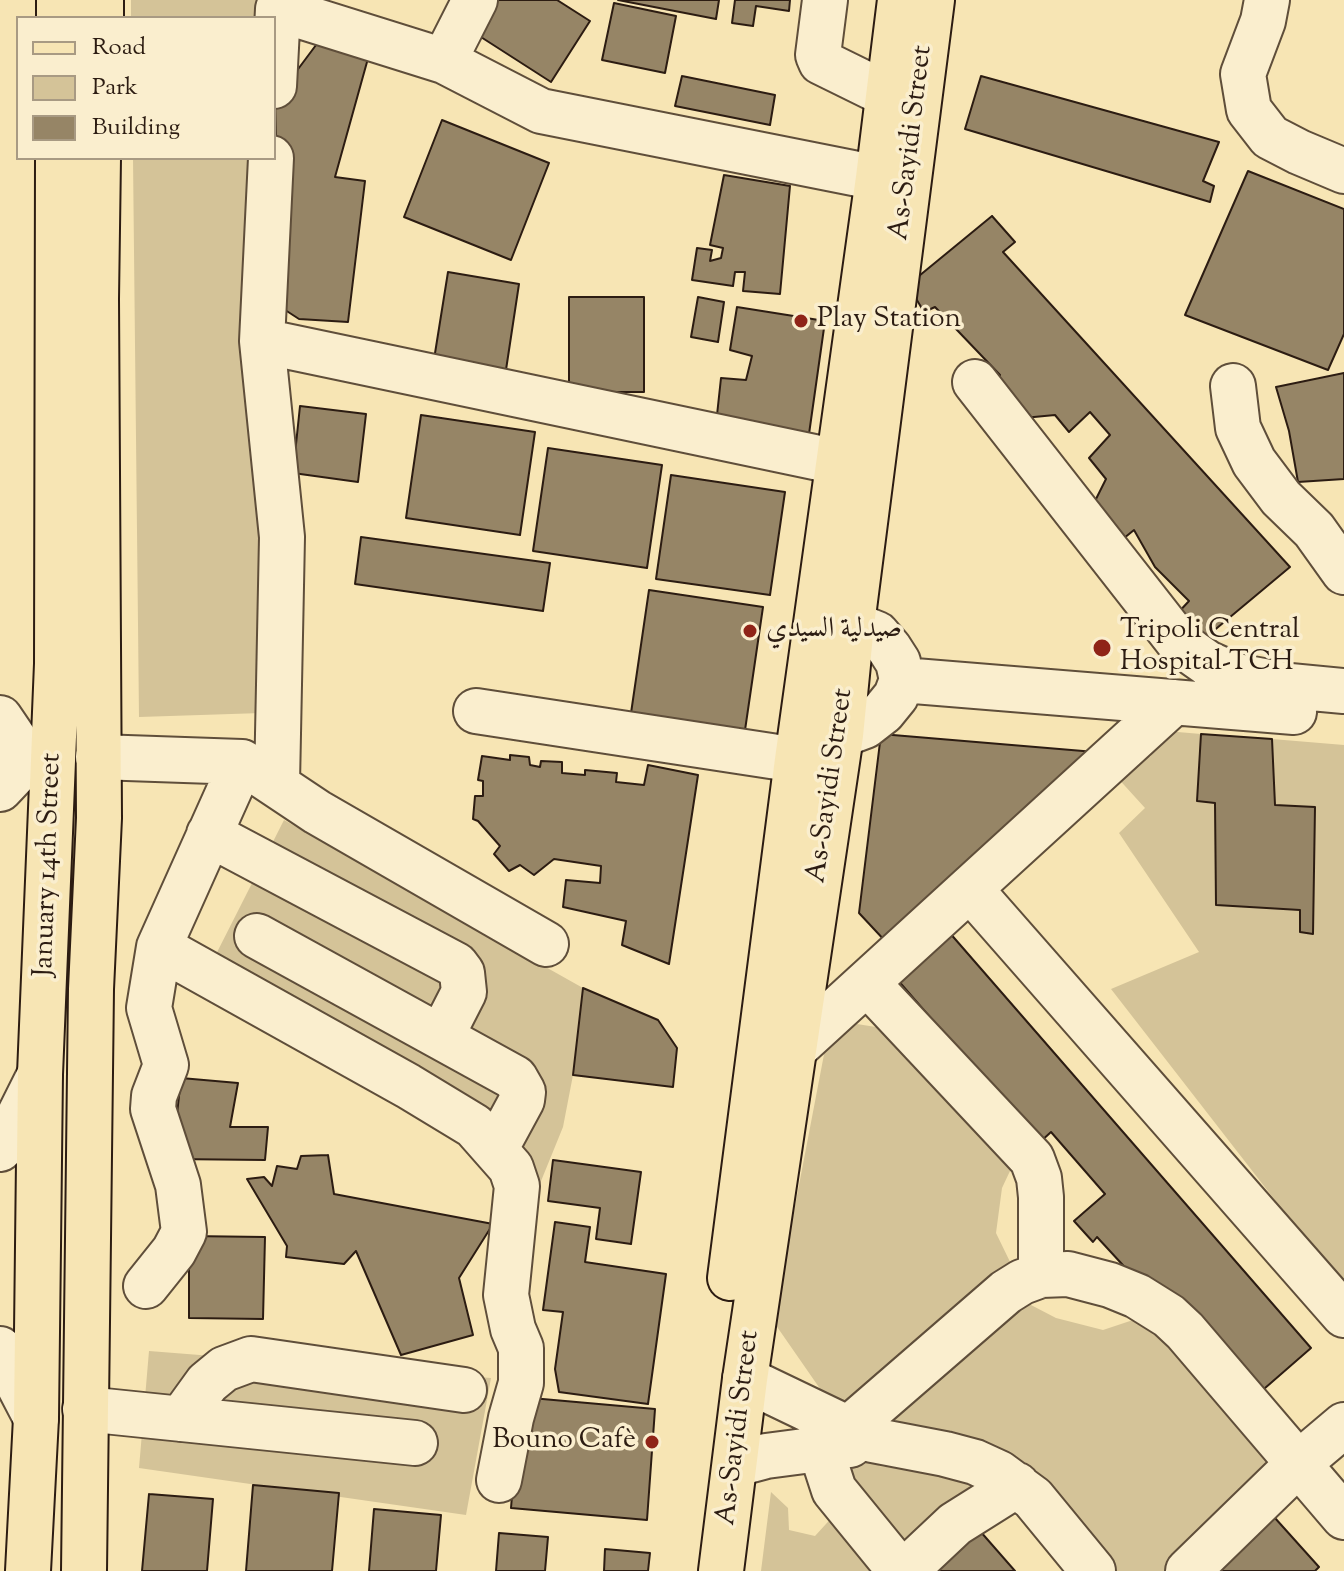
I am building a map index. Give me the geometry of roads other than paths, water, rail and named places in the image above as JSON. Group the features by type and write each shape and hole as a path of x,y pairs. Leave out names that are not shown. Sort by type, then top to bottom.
{"main road":[{"name":"As-Sayidi Street","path":"692,1571 900,0"},
{"name":"As-Sayidi Street","path":"721,1571 745,1379 841,735 852,624 932,0"},
{"name":"January 14th Street","path":"28,1571 36,1418 40,1074 57,664 58,160"},
{"name":"January 14th Street","path":"84,1571 91,989 99,818 98,160"}],"street":[{"path":"444,61 475,0"},
{"path":"825,0 818,55 821,62 888,95"},
{"path":"1267,0 1263,21 1243,74 1249,110 1270,137 1344,171"},
{"path":"276,53 279,4 444,61 541,111 878,178"},
{"path":"146,1286 174,1251 184,1232 178,1185 153,1109 154,1096 166,1065 149,1008 159,947 209,834 260,772 282,537 262,341 271,160"},
{"path":"262,341 838,462"},
{"path":"975,382 1180,644 1207,663 1236,676 1290,686 1344,691"},
{"path":"1233,386 1238,428 1254,462 1274,490 1329,548 1344,572"},
{"path":"841,735 865,726 883,712 896,696 902,680 898,662 877,634 852,624"},
{"path":"902,680 1344,716"},
{"path":"793,1050 1174,702"},
{"path":"476,711 797,760"},
{"path":"0,718 19,746 22,757 17,771 0,789"},
{"path":"98,757 260,772 317,812 546,944"},
{"path":"209,834 456,965 462,973 464,992 441,1037"},
{"path":"970,889 1344,1315"},
{"path":"257,936 515,1078 520,1084 522,1100 496,1148"},
{"path":"159,947 474,1126 511,1168 517,1186 506,1295 513,1329 521,1348 521,1383 499,1480"},
{"path":"867,983 1032,1159 1039,1178 1041,1197 1041,1275"},
{"path":"0,1149 40,1074"},
{"path":"736,1464 847,1439 1006,1292 1041,1275 1068,1274 1137,1296 1169,1316 1344,1517"},
{"path":"0,1349 36,1418"},
{"path":"181,1419 207,1383 224,1369 251,1359 464,1390"},
{"path":"745,1379 847,1439 975,1462 1017,1485 1047,1513 1093,1571"},
{"path":"85,1409 415,1443"},
{"path":"1188,1571 1299,1463 1344,1425"},
{"path":"847,1439 834,1490 902,1571 955,1524 1017,1485"}],"place":[{"name":"Play Station","path":"801,321"},
{"name":"صيدلية السيدي","path":"750,631"},
{"name":"Tripoli Central Hospital-TCH","path":"1102,648"},
{"name":"Bouno Cafè","path":"652,1442"}]}
